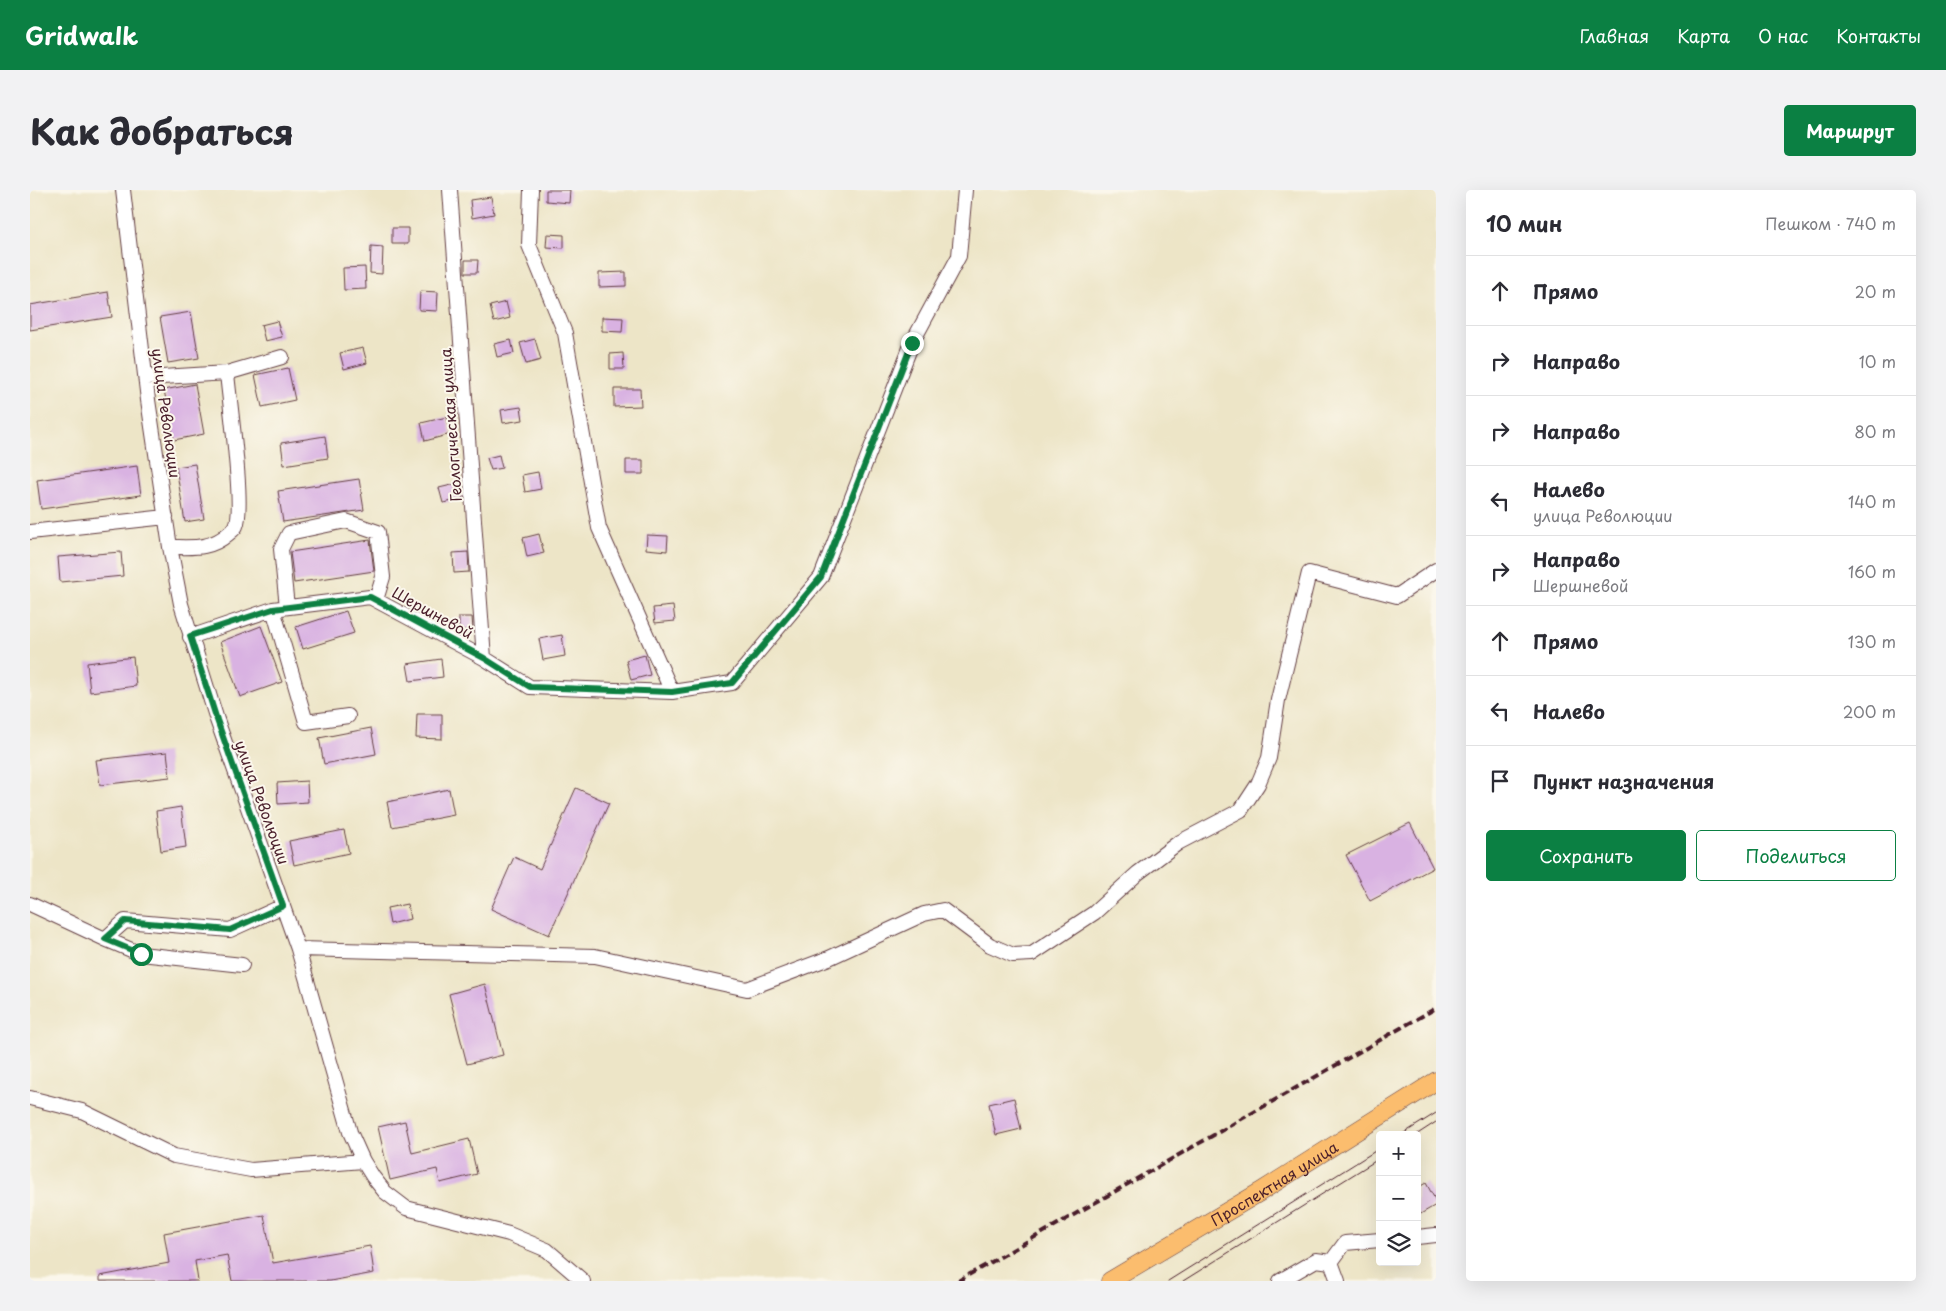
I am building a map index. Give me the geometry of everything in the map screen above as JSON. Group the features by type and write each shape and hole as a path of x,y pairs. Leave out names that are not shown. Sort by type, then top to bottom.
{"main road":[{"name":"Проспектная улица","path":"1110,1281 1260,1192 1436,1081"}],"street":[{"name":"улица Революции","path":"123,190 146,378 170,547 190,636 217,720 298,949 350,1132 363,1161 385,1192 406,1208 509,1234 547,1250 584,1281"},
{"name":"Геологическая улица","path":"450,190 484,658"},
{"path":"532,190 529,245 566,333 599,528 672,692"},
{"name":"Шершневой","path":"190,636 280,608 370,597 484,658 530,687 672,692 732,683 821,577 912,343 959,256 965,190"},
{"path":"146,378 227,373 282,357"},
{"path":"170,547 208,547 225,537 236,526 239,508 238,484 227,373"},
{"path":"30,532 166,517"},
{"path":"348,716 306,722 280,608 281,549 289,533 346,521 378,532 383,577 376,600"},
{"path":"298,949 595,956 747,989 828,958 924,914 943,910 990,945 1013,955 1032,954 1094,913 1138,873 1178,844 1241,810 1258,784 1269,758 1278,700 1309,573 1397,596 1436,570"},
{"path":"30,904 141,954 242,965"},
{"path":"105,939 125,921 230,930 283,906"},
{"path":"30,1098 82,1111 174,1156 251,1170 363,1161"},
{"path":"1421,1236 1436,1235"},
{"path":"1331,1262 1345,1243 1376,1240"},
{"path":"1280,1281 1316,1260 1331,1262"},
{"path":"1331,1262 1338,1281"}],"building":[{"path":"546,190 570,190 569,203 546,201"},
{"path":"491,197 494,214 472,218 470,200"},
{"path":"392,228 408,228 408,244 392,244"},
{"path":"547,234 564,235 564,248 546,247"},
{"path":"371,246 383,247 382,274 370,273"},
{"path":"465,260 478,260 477,273 465,273"},
{"path":"365,267 366,289 344,290 343,268"},
{"path":"626,272 626,286 599,287 599,273"},
{"path":"420,291 438,292 437,311 419,310"},
{"path":"108,292 112,317 30,330 30,305"},
{"path":"506,302 510,318 494,322 490,306"},
{"path":"191,312 199,358 168,363 160,317"},
{"path":"602,317 623,318 622,332 602,331"},
{"path":"277,321 282,337 265,341 261,325"},
{"path":"535,339 541,360 526,364 520,343"},
{"path":"511,340 514,353 497,357 494,344"},
{"path":"363,348 367,363 344,369 340,353"},
{"path":"623,353 624,369 610,369 610,354"},
{"path":"288,368 295,400 262,407 255,375"},
{"path":"195,384 204,434 174,440 164,390"},
{"path":"614,389 640,389 641,406 614,407"},
{"path":"521,407 523,420 503,423 501,410"},
{"path":"447,417 451,434 425,441 421,423"},
{"path":"325,436 328,458 284,465 281,443"},
{"path":"499,455 502,468 491,470 487,458"},
{"path":"626,460 643,460 643,474 626,474"},
{"path":"195,464 204,519 185,522 176,467"},
{"path":"137,466 141,495 41,509 37,480"},
{"path":"538,472 541,489 525,492 522,475"},
{"path":"359,479 364,510 283,522 278,491"},
{"path":"460,483 463,499 443,503 439,488"},
{"path":"539,534 544,553 527,557 523,538"},
{"path":"647,535 668,536 667,551 646,549"},
{"path":"370,540 374,571 294,583 290,552"},
{"path":"121,552 123,576 60,582 58,557"},
{"path":"468,552 469,572 454,573 453,553"},
{"path":"673,606 675,621 655,623 653,608"},
{"path":"346,611 354,633 303,649 296,627"},
{"path":"459,617 472,617 473,630 459,630"},
{"path":"261,626 282,682 240,697 220,642"},
{"path":"562,635 565,656 543,660 539,639"},
{"path":"645,655 650,675 631,680 626,660"},
{"path":"133,657 136,686 90,692 87,663"},
{"path":"441,659 443,677 410,681 407,664"},
{"path":"417,714 442,714 442,739 416,738"},
{"path":"371,728 376,754 324,764 319,738"},
{"path":"167,752 170,777 100,785 96,760"},
{"path":"307,781 308,802 278,804 277,783"},
{"path":"576,788 609,803 549,935 491,909 514,857 540,869"},
{"path":"449,789 454,815 392,827 387,802"},
{"path":"181,807 186,847 161,851 156,811"},
{"path":"1410,823 1433,868 1370,901 1346,855"},
{"path":"344,830 349,853 294,865 289,841"},
{"path":"407,904 410,919 390,924 387,908"},
{"path":"485,984 503,1055 467,1064 449,994"},
{"path":"1014,1098 1021,1129 996,1135 989,1104"},
{"path":"405,1121 412,1153 469,1139 477,1174 440,1183 437,1169 390,1180 378,1127"},
{"path":"1426,1183 1436,1201 1436,1205 1421,1214 1421,1186"},
{"path":"264,1215 273,1263 370,1246 374,1273 330,1281 232,1281 227,1255 195,1261 198,1281 100,1281 100,1276 169,1263 164,1233"}],"tram line":[{"path":"1407,1131 1436,1113"},
{"path":"1421,1132 1436,1122"},
{"path":"1168,1281 1376,1151"},
{"path":"1183,1281 1376,1160"}],"railway":[{"path":"958,1281 1436,1008"}],"route":[{"path":"141,954 105,939 125,921 230,930 283,906 217,720 190,636 273,609 370,597 484,658 530,687 672,692 732,683 821,577 912,343"}]}
